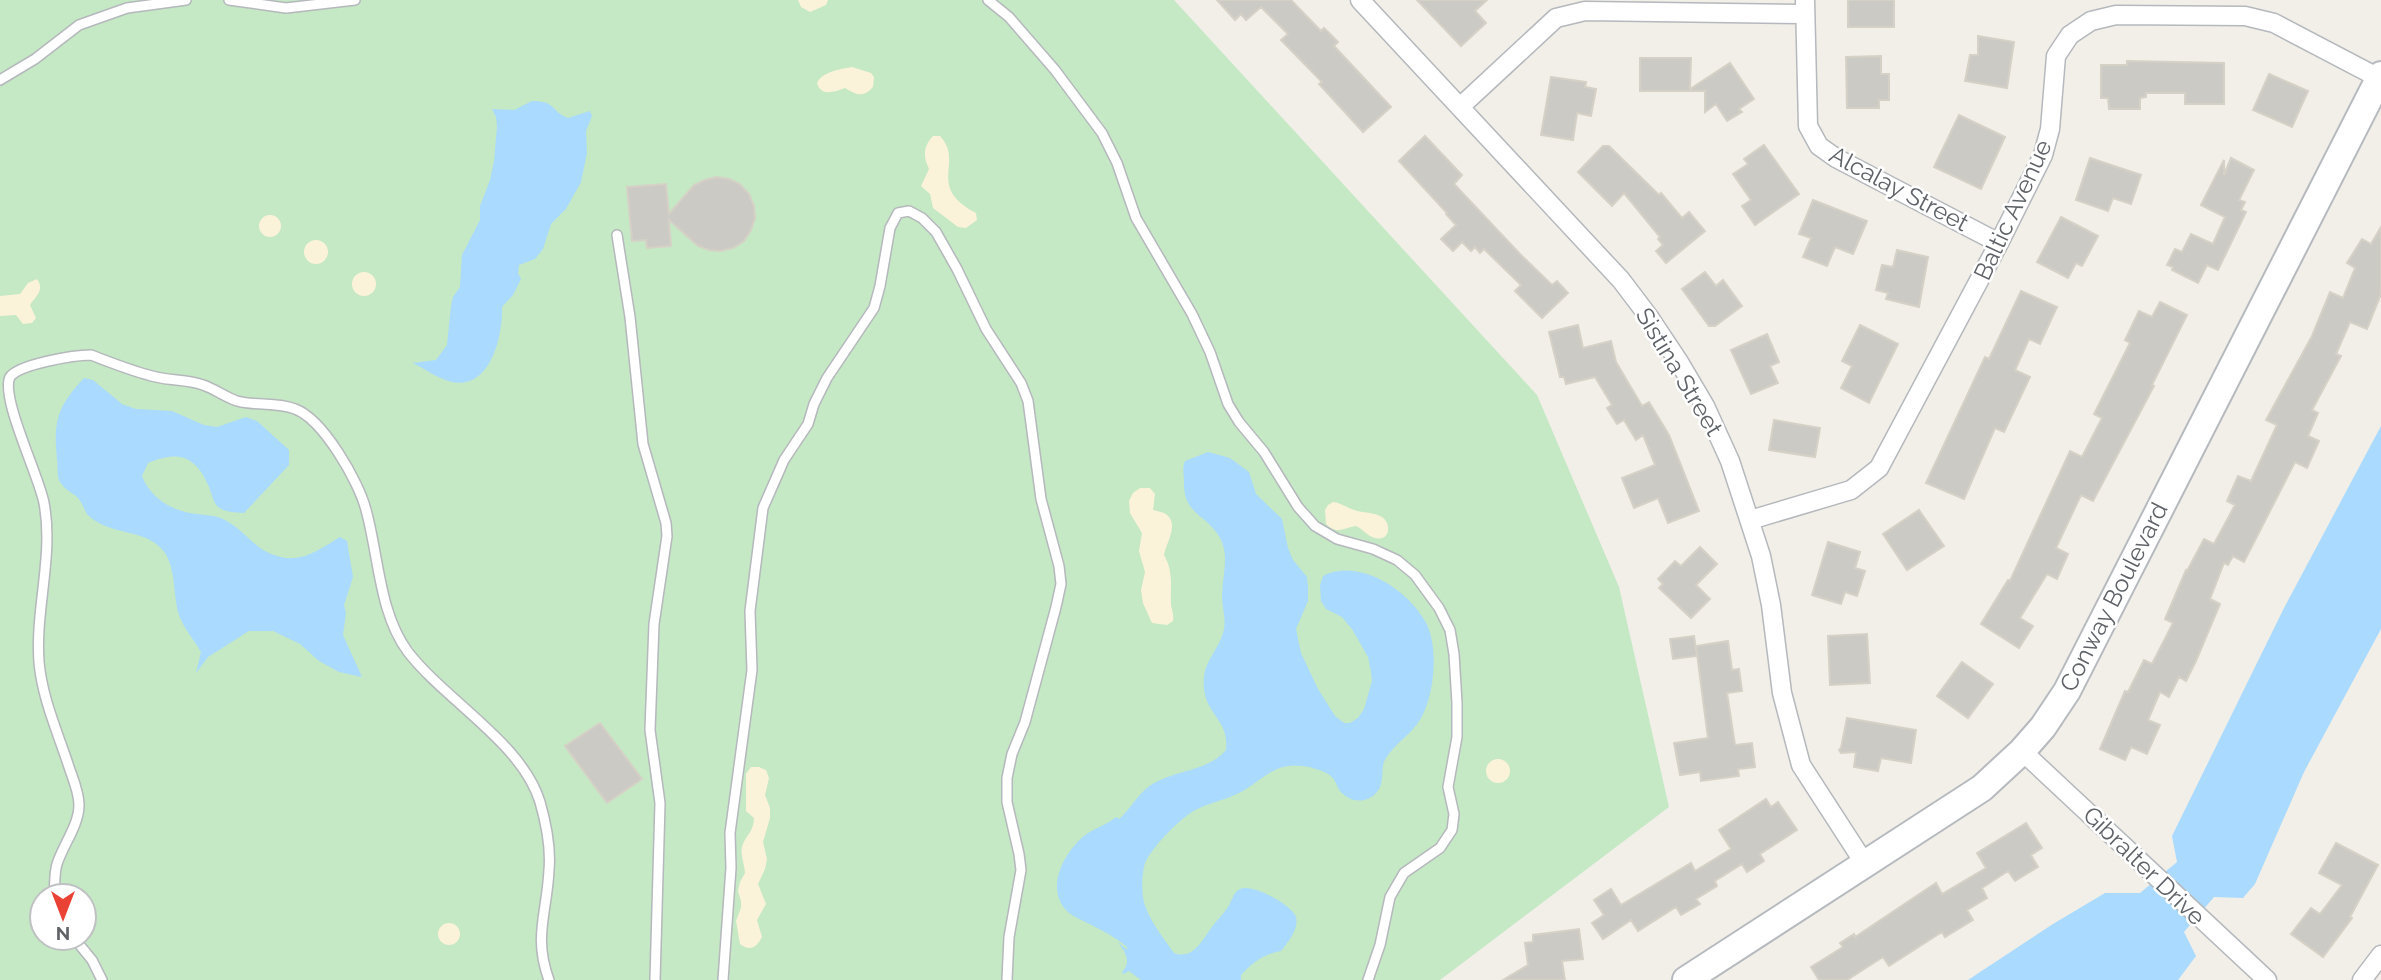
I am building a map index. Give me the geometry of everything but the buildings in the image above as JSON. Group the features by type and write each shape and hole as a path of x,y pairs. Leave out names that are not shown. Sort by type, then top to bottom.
{"street":[{"name":"Sistina Street","path":"1360,0 1592,247 1649,317 1705,406 1730,461 1761,556 1771,605 1782,693 1801,765 1865,864"},
{"path":"1460,107 1556,18 1585,11 1805,7"},
{"name":"Alcalay Street","path":"1805,7 1808,126 1819,146 1836,158 1999,243"},
{"name":"Baltic Avenue","path":"1750,520 1851,490 1880,468 2043,155 2050,129 2056,56 2070,35 2091,21 2116,15 2245,16 2274,23 2380,76"},
{"name":"Conway Boulevard","path":"1686,980 1982,788 2022,751 2043,727 2067,691 2380,76"},
{"name":"Gibralter Drive","path":"2022,751 2267,980"},
{"path":"2362,980 2381,955"}],"lane":[{"path":"0,80 35,59 79,25 127,8 186,0"},
{"path":"229,0 286,8 355,0"},
{"path":"988,0 1009,17 1055,69 1102,133 1117,163 1136,218 1192,314 1210,352 1228,404 1239,422 1265,452 1298,507 1315,526 1337,539 1373,549 1396,560 1415,575 1439,608 1450,630 1457,703 1457,737 1448,787 1454,814 1452,830 1440,848 1404,873 1391,897 1380,945 1368,980"},
{"path":"723,980 731,868 730,833 752,670 750,611 763,508 784,460 808,425 814,404 827,378 874,308 890,228 898,213 909,211 922,218 936,232 986,329 1021,383 1028,401 1041,499 1059,566 1061,584 1056,607 1007,778 1007,802 1021,870 1009,937 1007,980"},
{"path":"618,235 630,317 643,444 666,523 667,537 654,624 650,730 660,803 655,980"},
{"path":"55,882 56,866 79,806 43,688 39,660 47,527 44,502 10,408 7,388 11,376 23,368 79,355 91,355 157,377 203,385 237,401 295,409 314,421 326,434 356,484 366,508 388,612 397,635 433,680 514,756 532,782 540,803 548,840 550,870 541,924 541,959 549,980"},
{"path":"85,952 102,980"}],"green space":[{"path":"0,0 1174,0 1537,395 1619,587 1669,807 1440,980 0,980"}],"sand":[{"path":"798,0 828,0 826,5 810,12 801,7"},
{"path":"852,67 871,73 874,77 873,87 866,93 856,93 845,88 825,92 819,87 817,83 823,76"},
{"path":"933,136 940,136 947,146 952,193 976,213 977,220 966,228 958,227 933,208 930,194 921,186 929,169 925,156 926,148"},
{"path":"270,215 278,218 281,226 278,234 270,237 262,234 259,226 262,218"},
{"path":"316,240 324,244 328,252 324,260 316,264 308,260 304,252 308,244"},
{"path":"364,272 372,276 376,284 372,292 364,296 356,292 352,284 356,276"},
{"path":"37,279 40,290 30,305 36,318 32,323 23,324 16,315 0,316 0,296 20,294 28,283"},
{"path":"1140,488 1150,488 1155,494 1153,510 1169,517 1172,527 1164,555 1170,573 1173,616 1173,621 1167,625 1152,623 1143,603 1141,590 1145,572 1139,551 1142,533 1130,513 1129,501 1133,493"},
{"path":"1333,502 1382,517 1388,532 1380,539 1370,536 1356,526 1340,530 1330,527 1326,524 1325,510"},
{"path":"1493,759 1503,759 1510,766 1510,776 1503,783 1493,783 1486,776 1486,766"},
{"path":"751,767 766,770 769,778 765,795 770,808 770,818 763,842 767,859 758,884 766,904 757,920 762,937 750,948 740,944 736,921 741,908 738,891 745,873 742,848 754,818 746,811 746,774"},
{"path":"449,923 457,926 460,934 457,942 449,945 441,942 438,934 441,926"}],"water":[{"path":"532,101 546,103 568,118 590,111 592,116 586,131 587,153 581,182 566,209 551,224 543,249 535,259 519,265 518,273 521,279 513,295 502,307 497,345 485,369 476,378 465,382 447,381 413,363 436,360 447,345 453,297 460,287 462,255 480,220 480,206 494,161 497,126 492,109 514,110"},
{"path":"84,378 93,380 122,404 136,409 172,411 204,425 217,427 246,417 257,421 289,450 289,465 244,513 218,507 198,468 185,458 169,457 148,463 142,476 151,491 163,503 187,512 223,519 266,552 275,555 286,558 301,557 340,537 347,541 353,577 344,605 346,613 343,635 362,677 339,672 319,661 300,644 273,631 249,631 208,657 196,673 201,652 179,615 171,567 165,553 149,539 98,522 87,514 80,500 59,480 56,434 59,414 68,397"},
{"path":"2381,426 2381,629 2304,772 2255,884 2243,898 2214,897 2184,932 2196,956 2178,980 1968,980 2105,893 2140,893 2177,862 2172,836 2284,608"},
{"path":"1208,452 1230,458 1249,472 1256,494 1282,519 1293,560 1307,577 1308,601 1296,629 1301,653 1318,689 1335,716 1344,723 1358,718 1364,709 1372,681 1368,657 1352,629 1342,617 1326,609 1321,601 1320,585 1323,576 1338,571 1353,571 1376,578 1401,593 1425,621 1432,643 1434,670 1426,708 1413,729 1386,758 1380,788 1373,796 1364,800 1353,800 1340,791 1330,776 1319,770 1303,766 1283,767 1237,794 1206,805 1183,818 1146,861 1142,884 1144,904 1174,953 1181,955 1193,951 1236,892 1246,888 1280,901 1296,917 1296,926 1281,951 1254,962 1241,975 1241,980 1141,980 1129,971 1124,974 1122,972 1127,961 1118,942 1128,948 1066,910 1057,889 1058,877 1075,844 1116,817 1119,819 1148,787 1210,762 1226,750 1224,730 1210,708 1204,689 1205,671 1224,628 1222,596 1225,552 1215,530 1187,501 1183,469 1185,461"}]}
